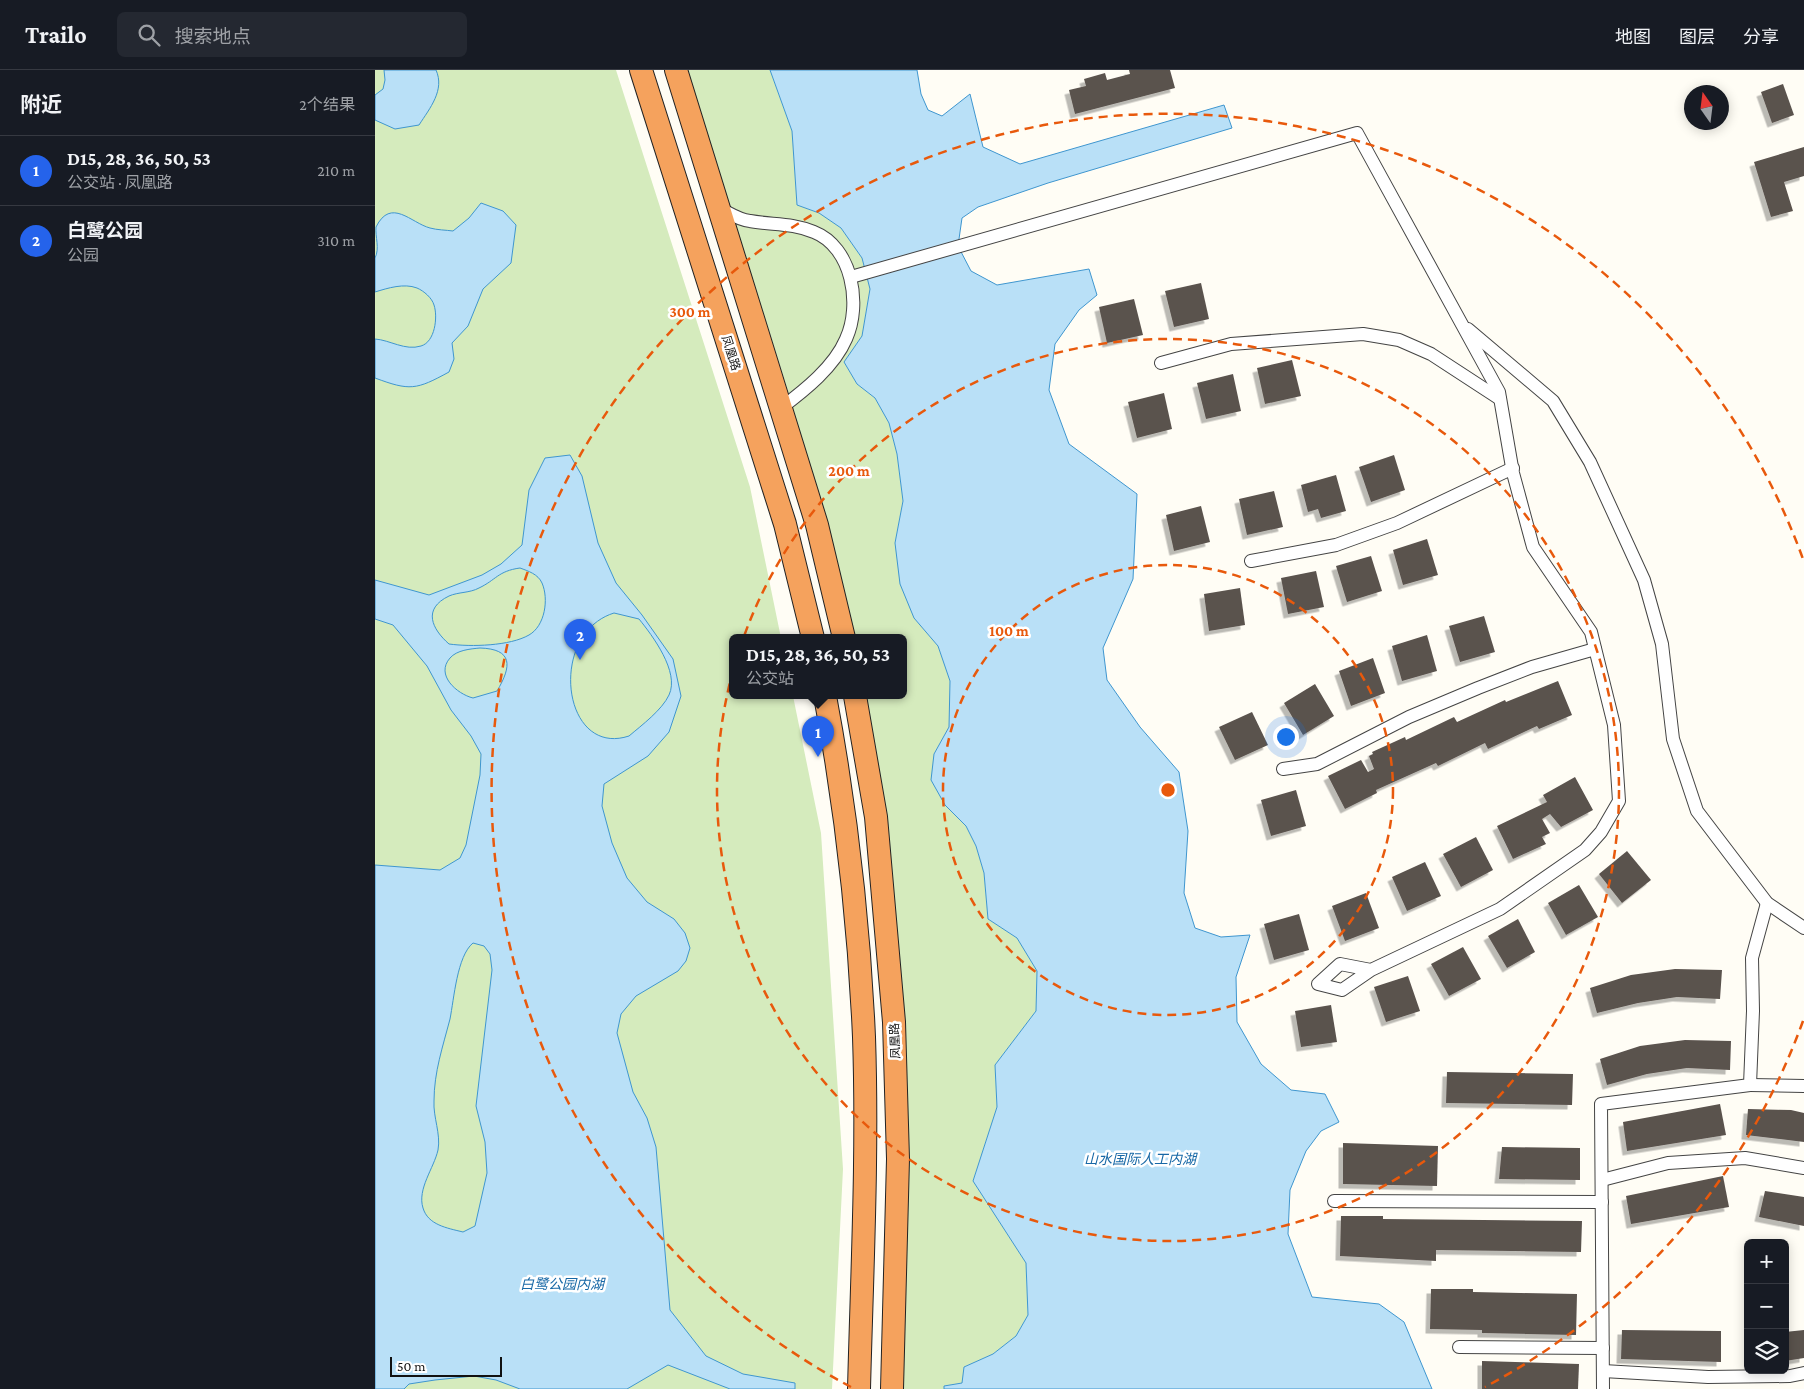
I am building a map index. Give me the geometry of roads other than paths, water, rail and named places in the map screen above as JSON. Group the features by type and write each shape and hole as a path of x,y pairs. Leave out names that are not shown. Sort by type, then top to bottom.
{"highway":[{"name":"凤凰路","path":"641,70 785,524 812,634"},
{"path":"676,70 817,525 843,634"},
{"path":"826,699 835,746 856,906 864,1038 865,1163 859,1389"},
{"name":"凤凰路","path":"856,699 876,817 894,1022 898,1159 892,1389"}],"street":[{"path":"851,277 1357,133 1499,392 1513,468 1533,547 1591,632 1614,725 1619,801 1601,832 1585,850 1500,908 1371,970"},
{"path":"719,208 749,221 795,225 816,232 829,241 845,263 851,277 852,314 847,338 825,370 781,408"},
{"path":"1462,324 1553,401 1590,462 1644,580 1662,644 1673,739 1697,812 1767,903 1804,928"},
{"path":"1161,363 1231,344 1363,334 1399,340 1431,354 1500,399"},
{"path":"1251,561 1336,545 1397,523 1513,468"},
{"path":"1283,769 1317,764 1401,721 1478,688 1532,667 1595,650"},
{"path":"1749,1085 1753,1011 1752,958 1767,903"},
{"path":"1603,1389 1601,1104 1749,1085 1804,1086"},
{"path":"1602,1180 1667,1163 1745,1158 1804,1168"},
{"path":"1334,1201 1602,1202"},
{"path":"1459,1347 1603,1348"},
{"path":"1603,1371 1708,1377 1790,1376 1804,1373"}],"water":[{"path":"384,70 436,70 439,85 435,99 419,125 395,129 375,120 375,95 383,89 385,80"},
{"name":"山水国际人工内湖","path":"770,70 917,70 921,94 928,110 942,116 970,94 983,147 1020,164 1224,105 1232,128 1048,183 978,207 962,218 958,246 971,271 997,285 1089,269 1097,295 1079,310 1055,344 1049,390 1069,444 1137,494 1133,579 1103,648 1107,680 1140,727 1179,772 1188,831 1184,893 1195,928 1221,937 1250,935 1236,977 1237,1022 1261,1064 1291,1090 1325,1094 1339,1122 1321,1131 1306,1151 1290,1190 1288,1234 1312,1297 1379,1304 1404,1322 1432,1389 944,1389 944,1386 962,1383 964,1367 993,1354 1016,1336 1028,1315 1026,1263 973,1181 997,1107 995,1065 1036,1011 1037,971 1017,938 988,919 984,873 976,846 966,826 945,805 931,780 934,754 949,727 950,681 938,646 914,618 900,584 895,543 903,501 897,454 889,423 875,398 857,384 844,362 862,336 870,289 862,258 841,228 819,213 797,205 792,131"},
{"path":"481,203 503,211 516,225 511,263 483,289 468,326 452,343 454,359 449,372 413,387 405,387 375,378 375,339 409,347 421,346 426,344 432,334 436,316 431,300 417,288 401,286 375,292 376,227 382,218 388,214 395,213 402,214 430,228 453,231 469,218"},
{"name":"白鹭公园内湖","path":"570,455 582,476 598,543 616,583 642,615 673,659 681,696 669,732 648,756 604,784 602,806 612,843 627,878 647,902 674,919 685,933 690,948 686,961 678,971 636,996 621,1014 617,1033 633,1092 647,1118 656,1147 670,1310 706,1356 743,1374 795,1383 795,1389 730,1389 668,1365 627,1389 520,1389 496,1380 474,1376 409,1384 404,1389 375,1389 375,865 440,870 460,858 466,845 480,775 481,754 471,736 451,710 427,666 393,625 375,619 375,580 429,595 482,575 501,564 522,545 529,490 545,458","holes":["520,568 529,572 538,577 542,583 545,597 544,612 539,625 534,631 521,639 501,643 479,645 449,644 434,626 433,613 435,607 449,596 475,590 513,569","614,613 639,619 651,634 668,665 671,686 666,701 657,712 629,736 606,738 589,729 577,712 571,691 572,667 579,644 593,625","491,649 504,655 507,660 507,667 497,691 473,698 467,696 450,683 446,677 446,664 453,655 464,650","473,943 484,946 490,954 492,970 476,1106 485,1142 487,1173 475,1226 463,1232 439,1225 429,1218 423,1208 422,1193 439,1144 434,1107 437,1069 450,1019 460,967 468,949"]}],"place":[{"name":"白鹭公园","path":"580,660"},
{"name":"D15, 28, 36, 50, 53","path":"818,757"}]}
